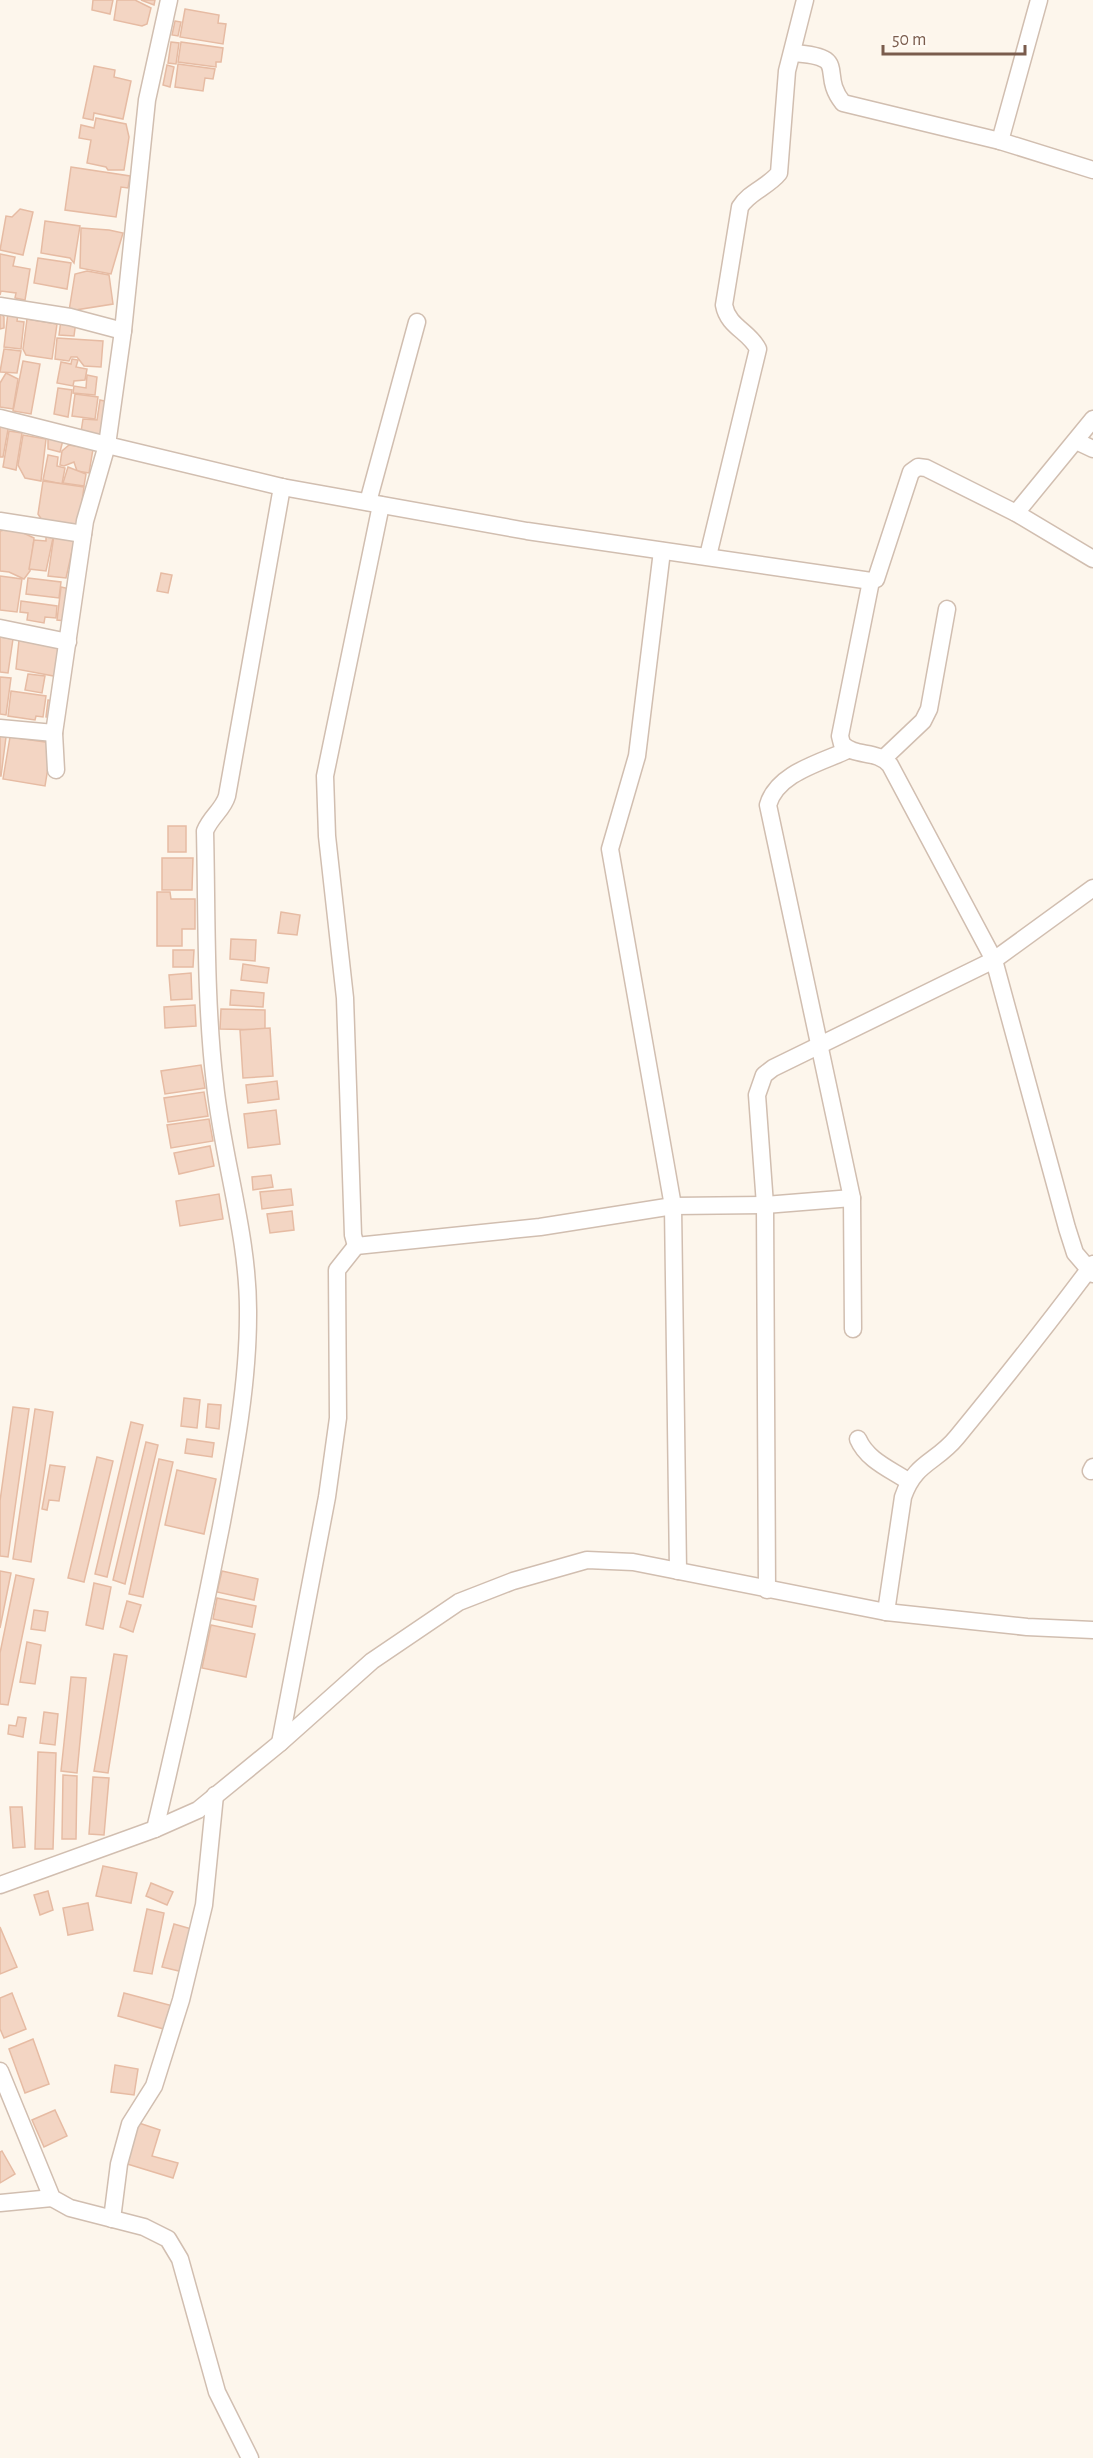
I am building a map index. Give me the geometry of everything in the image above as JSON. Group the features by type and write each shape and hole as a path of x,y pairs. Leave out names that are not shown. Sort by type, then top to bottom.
{"street":[{"path":"56,770 54,733 83,534 107,445 123,331 147,100 169,0"},
{"path":"708,556 758,350 754,341 731,323 726,316 724,305 740,207 745,199 772,182 779,172 783,101 805,0"},
{"path":"1000,141 1039,0"},
{"path":"793,53 818,55 826,59 833,76 836,94 843,103 1000,141 1093,170"},
{"path":"0,306 70,318 123,331"},
{"path":"356,1246 353,1235 345,998 327,836 325,776 374,503 417,322"},
{"path":"0,418 282,487 527,531 871,581 876,579 911,472 918,467 926,468 1016,513 1093,559"},
{"path":"1016,513 1093,418"},
{"path":"1076,441 1093,449"},
{"path":"155,1829 191,1676 219,1536 233,1460 246,1357 249,1314 243,1248 215,1087 208,1016 205,831 210,819 224,807 227,795 282,487"},
{"path":"0,521 83,534"},
{"path":"662,550 637,756 610,849 673,1206 678,1571"},
{"path":"871,581 840,736 842,744 848,750 884,758 994,960 1067,1228 1075,1253 1091,1270 955,1440 918,1469 908,1481 903,1497 886,1612"},
{"path":"884,758 923,721 929,709 947,609"},
{"path":"0,628 68,642"},
{"path":"0,728 54,733"},
{"path":"848,750 782,781 772,792 768,805 852,1198 853,1329"},
{"path":"767,1590 765,1205 757,1095 759,1085 773,1068 818,1044 994,960 1093,888"},
{"path":"280,1743 327,1497 338,1418 340,1349 337,1270 356,1246 540,1227 673,1206 765,1205 852,1198"},
{"path":"858,1439 862,1450 870,1457 908,1481"},
{"path":"0,1885 155,1829 198,1810 280,1743 372,1661 459,1602 513,1581 587,1560 633,1562 886,1612 1028,1627 1093,1630"},
{"path":"112,2219 119,2164 130,2124 154,2086 186,1979 204,1905 215,1795"},
{"path":"0,2071 52,2198"},
{"path":"0,2203 52,2198 70,2208 144,2227 168,2239 180,2259 217,2392 250,2458"}],"building":[{"path":"93,0 113,0 110,14 92,10"},
{"path":"117,0 135,0 151,8 147,24 142,26 114,20"},
{"path":"141,0 155,0 154,5"},
{"path":"185,9 219,15 218,23 226,24 223,44 180,37"},
{"path":"175,21 181,22 178,36 172,35"},
{"path":"171,42 179,43 176,64 168,63"},
{"path":"181,42 223,48 221,62 216,62 216,67 178,62"},
{"path":"178,64 215,69 213,79 205,78 203,91 175,87"},
{"path":"167,65 174,67 170,87 163,85"},
{"path":"94,66 115,70 114,77 131,81 123,119 94,113 93,120 83,118"},
{"path":"96,118 126,124 129,137 124,170 108,170 106,167 87,163 91,140 79,138 81,125 94,128"},
{"path":"71,167 130,176 128,188 121,187 116,217 65,210"},
{"path":"20,209 33,212 23,255 0,250 6,216 12,217"},
{"path":"45,221 80,226 74,263 70,258 41,253"},
{"path":"81,228 123,233 111,274 80,268"},
{"path":"0,254 15,257 13,266 30,269 25,300 15,298 16,293 1,291 0,295"},
{"path":"38,258 71,263 67,289 34,283"},
{"path":"87,271 109,275 113,304 69,311 75,274"},
{"path":"0,311 4,317 4,328 0,329"},
{"path":"8,312 18,313 17,321 24,322 21,349 4,347"},
{"path":"27,319 57,324 52,359 26,355 23,349"},
{"path":"61,320 76,321 74,336 59,335"},
{"path":"57,338 103,341 101,367 84,366 77,357 71,357 69,361 55,359"},
{"path":"4,349 21,351 17,373 0,372"},
{"path":"72,359 78,360 76,367 87,369 85,380 74,381 73,386 57,383 61,362 71,364"},
{"path":"23,361 40,364 31,414 13,411"},
{"path":"6,373 18,379 13,409 0,407 0,383"},
{"path":"87,375 97,377 95,395 73,393 74,386 86,388"},
{"path":"58,388 72,390 68,417 54,414"},
{"path":"75,394 98,397 95,419 72,416"},
{"path":"100,400 109,402 105,435 81,432 83,419 97,420"},
{"path":"0,422 9,424 3,457 0,457"},
{"path":"9,431 22,433 16,470 3,467"},
{"path":"23,435 46,439 41,481 25,478 18,465"},
{"path":"48,436 64,436 60,452 48,449"},
{"path":"69,445 93,449 89,473 77,471 74,462 64,466 60,465 62,451"},
{"path":"48,455 58,457 57,466 65,468 62,484 43,480"},
{"path":"68,467 86,474 84,486 63,483"},
{"path":"43,481 84,487 78,530 45,525 38,514"},
{"path":"13,528 34,538 30,571 24,579 9,572 0,571 0,531"},
{"path":"54,535 75,538 66,578 48,576"},
{"path":"46,537 53,538 46,571 29,569 34,540 46,541"},
{"path":"161,573 172,575 168,593 157,591"},
{"path":"0,576 22,579 17,612 0,610"},
{"path":"28,578 61,582 59,598 26,594"},
{"path":"61,587 70,589 66,621 57,620"},
{"path":"21,601 57,606 56,618 45,617 44,623 27,620 28,613 20,612"},
{"path":"0,637 13,639 8,673 0,672"},
{"path":"19,640 51,643 62,651 59,677 16,669"},
{"path":"28,674 45,676 42,693 25,690"},
{"path":"0,677 11,678 6,715 0,714"},
{"path":"11,691 46,696 43,717 36,716 35,720 8,716"},
{"path":"48,700 54,701 52,718 46,717"},
{"path":"0,736 6,737 1,776 0,776"},
{"path":"10,737 52,743 45,786 3,779"},
{"path":"168,826 186,826 186,852 168,852"},
{"path":"162,858 193,858 192,890 162,890"},
{"path":"157,892 170,892 171,899 195,899 195,929 182,929 182,946 157,946"},
{"path":"281,912 300,915 297,935 278,933"},
{"path":"231,939 256,940 255,961 230,959"},
{"path":"173,950 194,950 193,967 173,967"},
{"path":"243,964 269,968 267,983 241,980"},
{"path":"191,973 192,999 171,1000 169,975"},
{"path":"231,990 264,993 263,1007 230,1005"},
{"path":"195,1005 196,1026 165,1028 164,1007"},
{"path":"221,1009 265,1010 265,1030 220,1029"},
{"path":"270,1028 273,1076 243,1078 240,1030"},
{"path":"201,1065 205,1088 165,1094 161,1071"},
{"path":"277,1081 279,1099 248,1103 246,1085"},
{"path":"204,1092 208,1116 168,1122 164,1098"},
{"path":"276,1110 280,1144 248,1148 244,1114"},
{"path":"209,1119 213,1141 171,1148 167,1125"},
{"path":"210,1146 214,1166 179,1174 174,1153"},
{"path":"271,1175 273,1187 253,1190 252,1177"},
{"path":"291,1189 293,1205 262,1209 260,1192"},
{"path":"219,1194 223,1219 180,1226 176,1201"},
{"path":"292,1211 294,1230 270,1233 267,1214"},
{"path":"184,1398 200,1400 197,1428 181,1426"},
{"path":"208,1404 221,1405 219,1429 206,1427"},
{"path":"13,1407 29,1409 8,1557 0,1556 0,1501"},
{"path":"35,1409 53,1412 31,1562 13,1559"},
{"path":"131,1422 143,1425 107,1577 95,1574"},
{"path":"187,1439 214,1443 212,1457 185,1453"},
{"path":"146,1442 158,1445 125,1584 113,1580"},
{"path":"97,1457 113,1461 84,1582 68,1578"},
{"path":"159,1459 173,1462 143,1597 129,1594"},
{"path":"50,1465 65,1467 59,1501 49,1500 47,1510 42,1509"},
{"path":"177,1470 216,1479 204,1534 165,1525"},
{"path":"0,1571 11,1573 0,1628"},
{"path":"222,1571 258,1579 254,1600 217,1592"},
{"path":"16,1575 34,1579 8,1705 0,1704 0,1653"},
{"path":"94,1583 111,1587 103,1629 86,1625"},
{"path":"217,1598 256,1606 252,1627 213,1619"},
{"path":"127,1601 141,1605 133,1632 120,1627"},
{"path":"34,1610 48,1612 45,1631 31,1629"},
{"path":"211,1625 255,1634 246,1677 202,1668"},
{"path":"27,1642 41,1645 35,1684 20,1682"},
{"path":"114,1654 127,1656 108,1773 94,1771"},
{"path":"71,1677 86,1678 77,1773 61,1771"},
{"path":"44,1712 58,1714 55,1745 40,1743"},
{"path":"18,1717 26,1718 23,1737 8,1734 9,1725 16,1726"},
{"path":"38,1752 56,1753 53,1849 35,1849"},
{"path":"63,1775 77,1776 76,1839 62,1839"},
{"path":"93,1777 109,1778 104,1835 89,1834"},
{"path":"10,1807 22,1807 25,1847 13,1848"},
{"path":"103,1866 137,1873 131,1903 96,1896"},
{"path":"151,1883 173,1892 167,1905 146,1896"},
{"path":"48,1891 53,1910 40,1915 34,1895"},
{"path":"88,1903 93,1930 68,1935 63,1908"},
{"path":"147,1909 164,1913 152,1974 134,1971"},
{"path":"174,1924 195,1930 183,1972 162,1967"},
{"path":"0,1927 17,1967 0,1974"},
{"path":"12,1993 26,2029 4,2038 0,2029 0,1998"},
{"path":"124,1993 173,2006 167,2030 118,2016"},
{"path":"33,2039 49,2084 25,2093 9,2049"},
{"path":"115,2065 138,2069 134,2095 111,2092"},
{"path":"55,2110 67,2136 44,2147 32,2120"},
{"path":"136,2122 160,2130 152,2156 178,2163 173,2178 124,2163"},
{"path":"2,2151 15,2174 0,2183 0,2152"}]}
